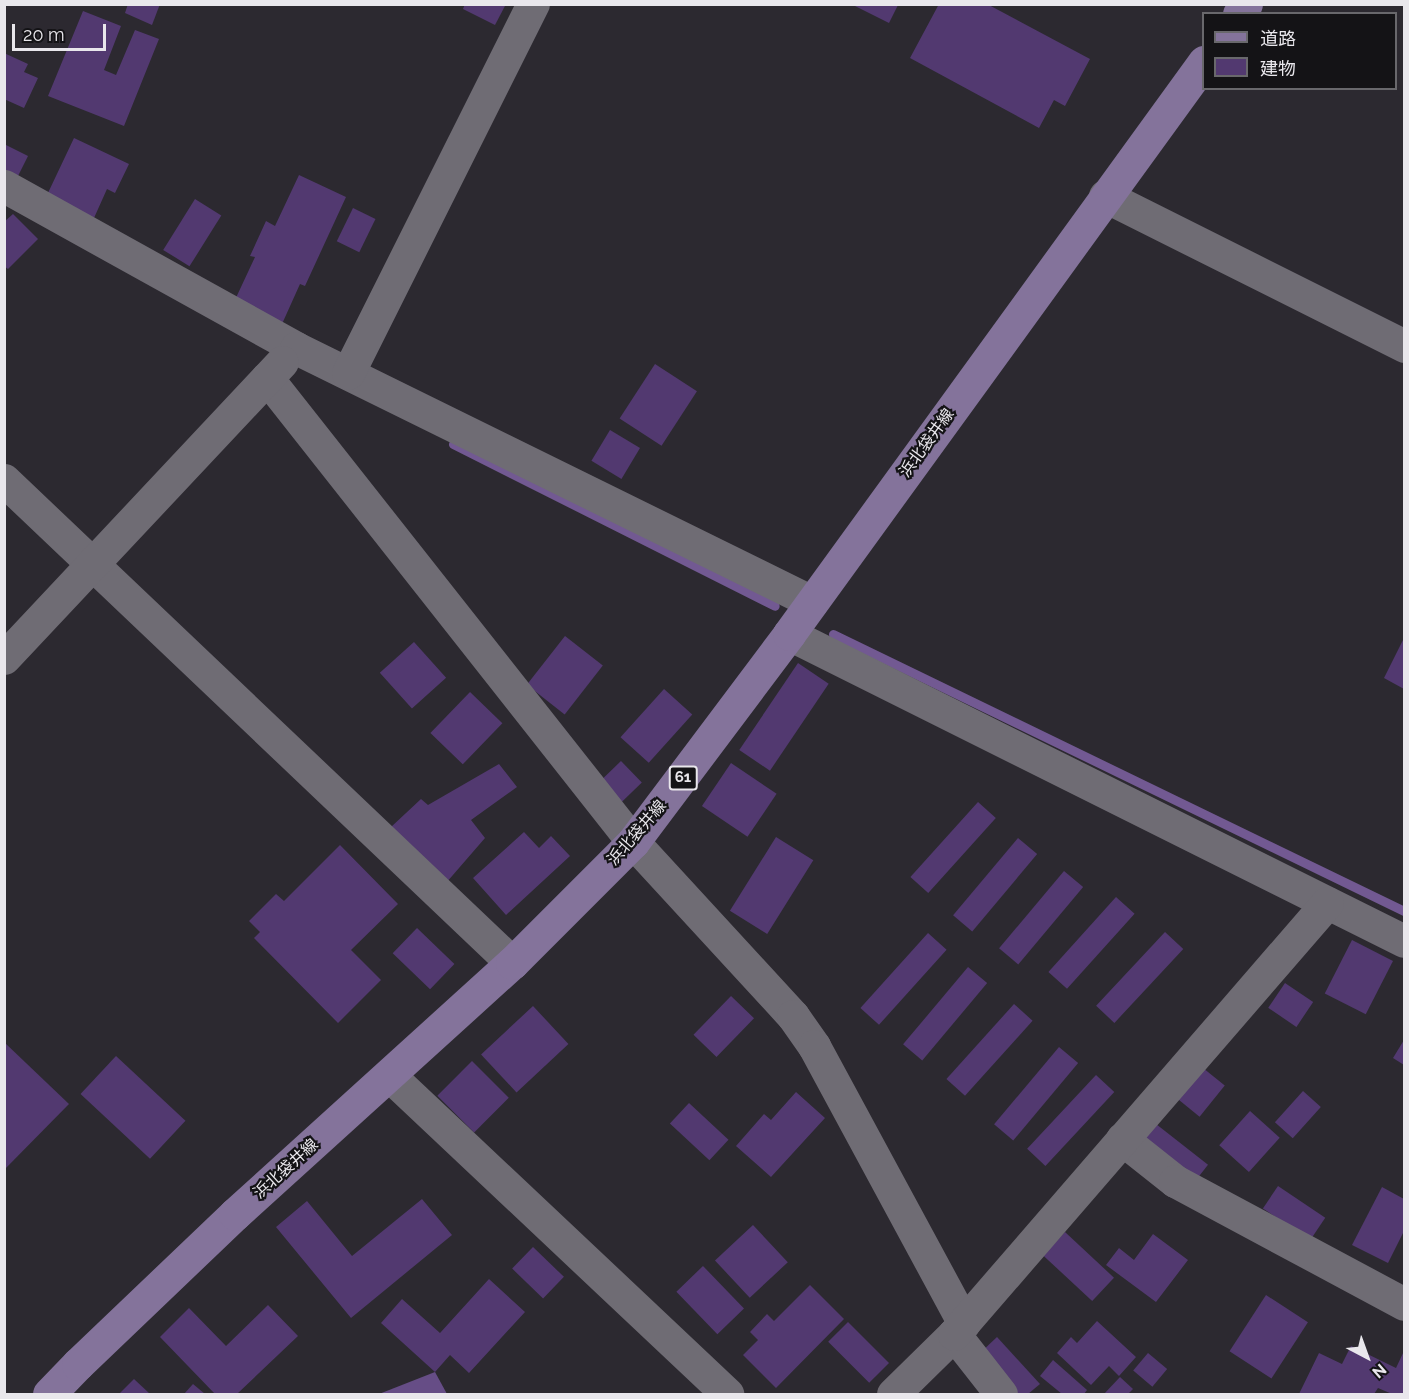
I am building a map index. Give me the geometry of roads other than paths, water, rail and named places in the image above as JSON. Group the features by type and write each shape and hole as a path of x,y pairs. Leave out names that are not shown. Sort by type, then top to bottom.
{"main road":[{"name":"浜北袋井線","path":"49,1395 78,1364 235,1214 512,963 633,842 789,634 1202,63"}],"street":[{"path":"348,373 533,4"},
{"path":"4,186 296,348 812,602"},
{"path":"1105,196 1404,346"},
{"path":"4,658 296,348"},
{"path":"267,378 633,842 793,1016 814,1046 959,1328 1001,1395"},
{"path":"4,480 512,963"},
{"path":"789,634 1404,941"},
{"path":"893,1395 959,1328 1327,903"},
{"path":"389,1075 727,1395"},
{"path":"1122,1139 1175,1181 1404,1304"}],"waterway":[{"path":"453,444 775,606"},
{"path":"833,634 1404,911"}]}
